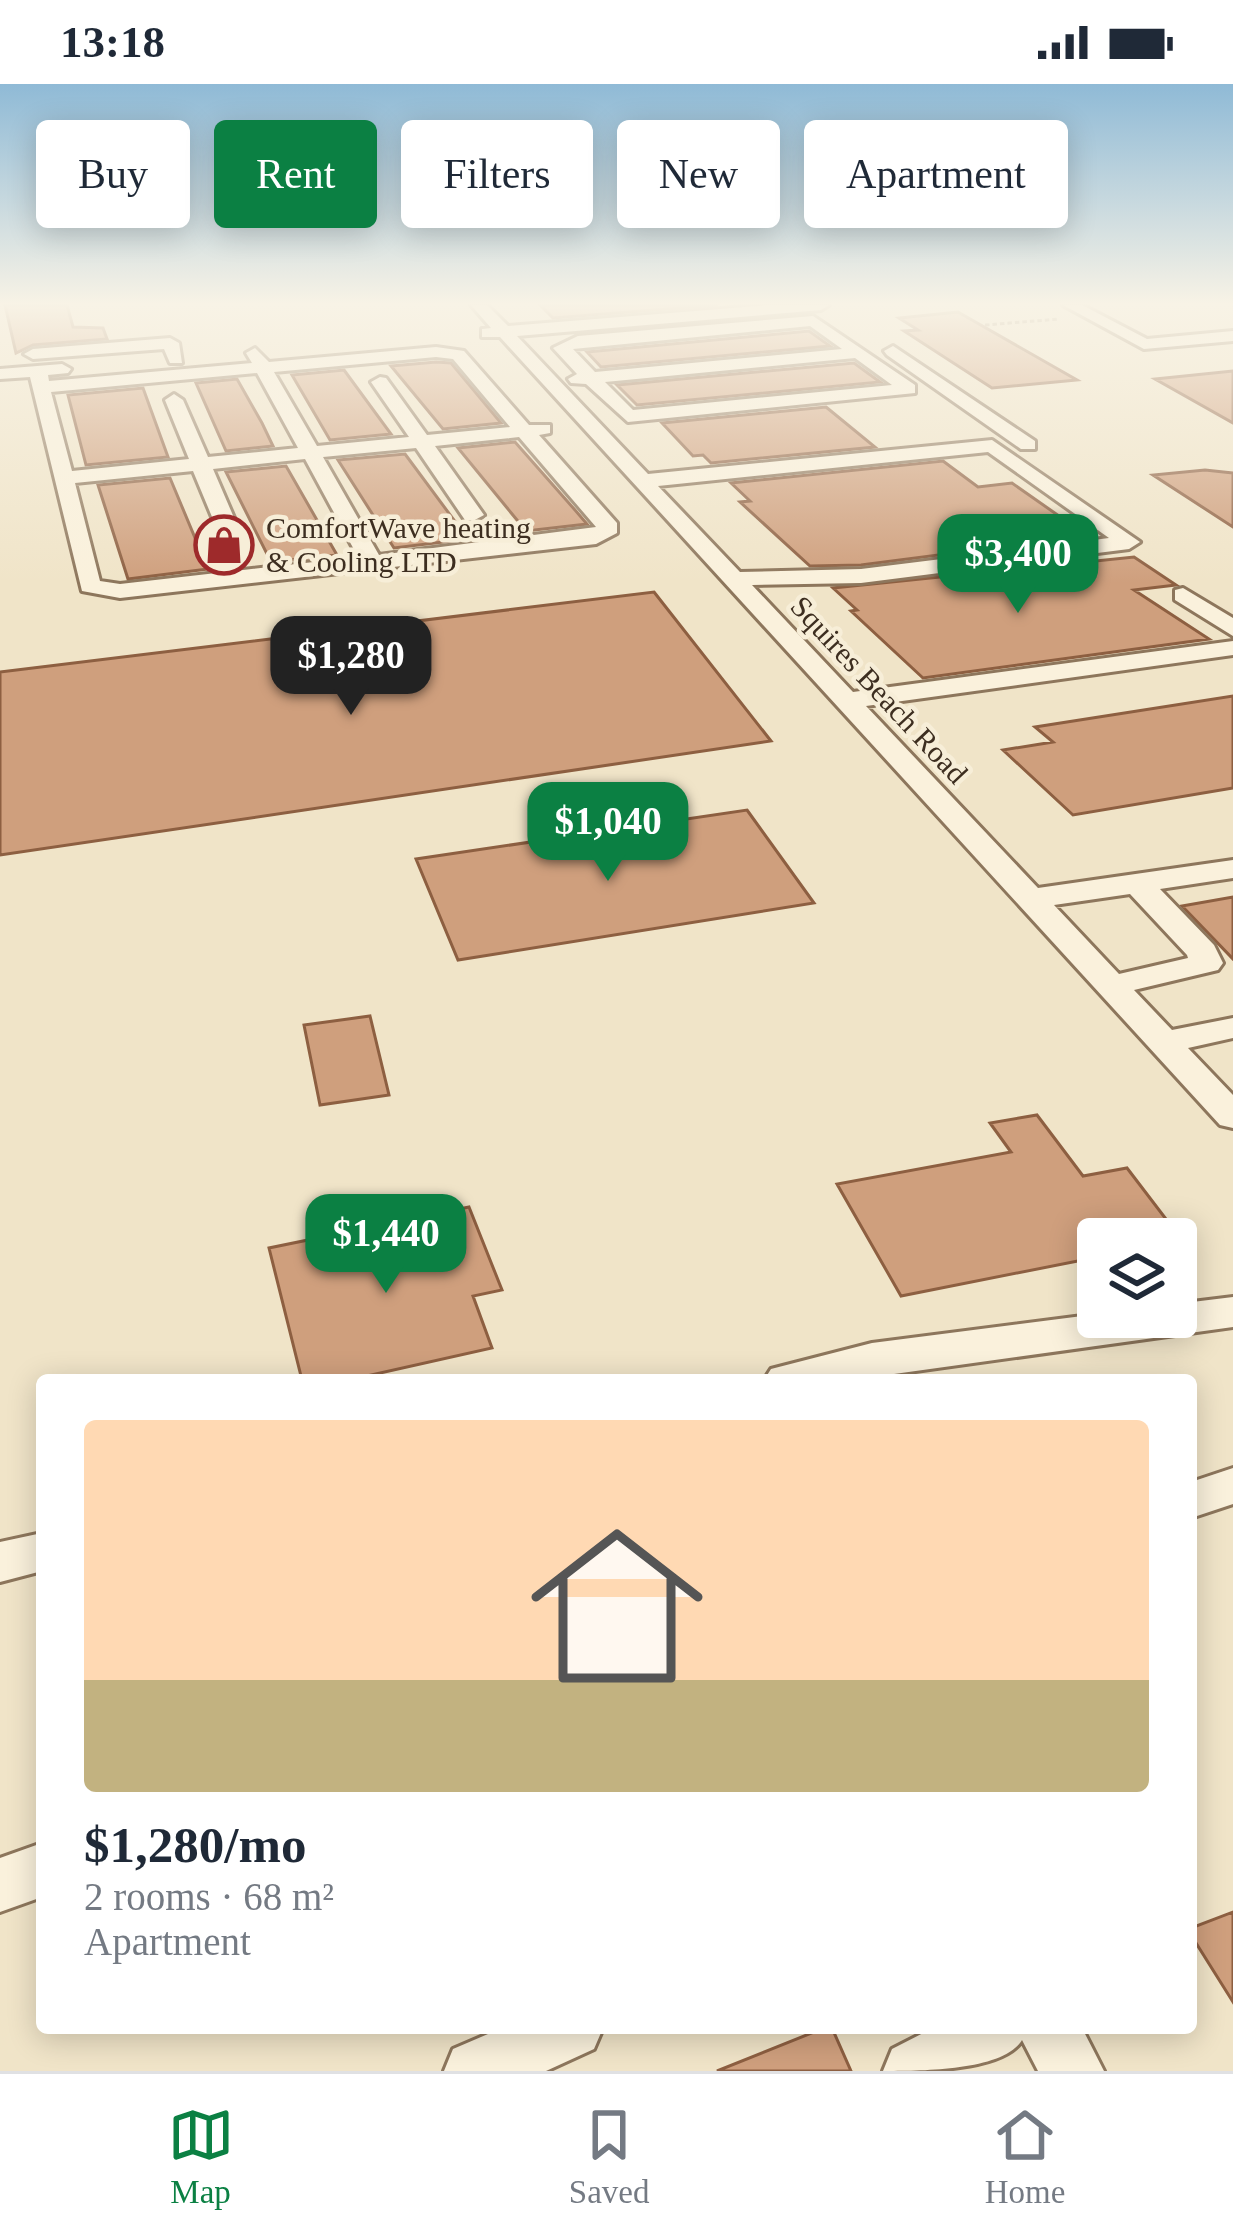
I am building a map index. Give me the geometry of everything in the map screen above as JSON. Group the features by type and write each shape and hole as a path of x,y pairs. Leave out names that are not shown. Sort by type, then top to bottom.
{"street":[{"path":"44,398 90,586 120,591 596,537 609,528 496,398"},
{"path":"281,398 372,562"},
{"path":"391,398 473,515"},
{"name":"Squires Beach Road","path":"564,398 1233,1117"},
{"path":"610,398 628,416"},
{"path":"63,478 811,398"},
{"path":"960,398 1028,445"},
{"path":"174,400 233,541"},
{"path":"643,482 992,446 1129,542 862,575 730,579"},
{"path":"1183,595 1233,629"},
{"path":"845,701 1233,648"},
{"path":"1030,899 1233,869"},
{"path":"1111,986 1206,963 1202,952 1139,885"},
{"path":"1164,1042 1233,1028"},
{"path":"811,1374 872,1359 1233,1312"},
{"path":"1197,1498 1233,1486"},
{"path":"0,1562 36,1553"},
{"path":"0,1885 36,1872"},
{"path":"475,2071 559,2034"},
{"path":"914,2071 984,2034"},
{"path":"1051,2034 1073,2071"}],"building":[{"path":"69,398 147,398 168,457 86,465"},
{"path":"202,398 248,398 273,446 226,451"},
{"path":"305,398 364,398 391,434 330,440"},
{"path":"417,398 480,398 501,423 443,429"},
{"path":"630,398 714,398 637,405"},
{"path":"1188,398 1233,398 1233,423"},
{"path":"826,407 875,447 711,463 703,455 693,456 662,423"},
{"path":"515,442 587,524 526,531 458,448"},
{"path":"405,454 468,539 394,548 338,460"},
{"path":"943,461 978,487 1012,483 1069,523 1054,540 861,565 810,566 740,502 750,501 731,483"},
{"path":"286,466 337,555 271,562 226,472"},
{"path":"1205,470 1233,473 1233,527 1153,475"},
{"path":"170,478 208,569 128,579 98,485"},
{"path":"1134,557 1176,585 1134,590 1209,639 923,678 833,588"},
{"path":"654,592 771,741 0,855 0,672"},
{"path":"1233,696 1233,788 1073,815 1003,750 1053,742 1035,727"},
{"path":"747,810 814,903 458,960 416,859"},
{"path":"1233,897 1233,959 1182,906"},
{"path":"370,1016 389,1095 320,1105 304,1025"},
{"path":"1037,1115 1083,1176 1127,1168 1165,1218 1077,1218 1077,1261 901,1296 837,1184 1011,1152 990,1123"},
{"path":"469,1207 502,1290 473,1296 492,1348 376,1374 300,1374 269,1248"},
{"path":"1233,1912 1233,2002 1197,1945 1197,1926"},
{"path":"809,2034 835,2034 851,2071 717,2071"}],"place":[{"name":"ComfortWave heating & Cooling LTD","path":"224,545"}]}
